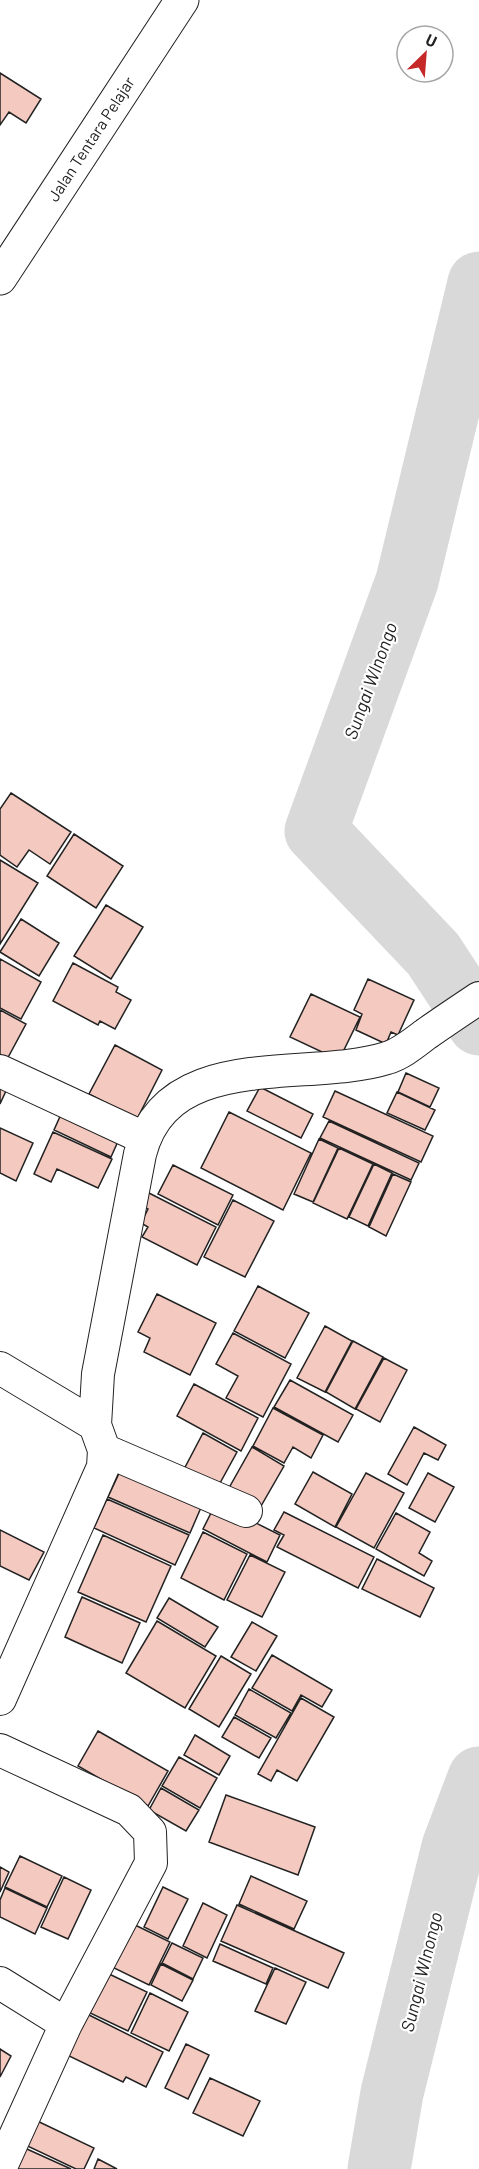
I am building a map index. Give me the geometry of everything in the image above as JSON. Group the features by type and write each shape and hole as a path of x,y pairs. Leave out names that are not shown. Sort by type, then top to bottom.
{"main road":[{"name":"Jalan Tentara Pelajar","path":"0,278 182,0"}],"street":[{"path":"3,1686 103,1467 98,1374 144,1138 152,1121 172,1102 207,1084 249,1074 370,1063 390,1057 479,998"},
{"path":"0,1071 144,1138"},
{"path":"0,1368 100,1438 246,1511"},
{"path":"0,1750 129,1810 150,1832 151,1863 66,2024 0,2169"},
{"path":"0,1983 66,2024"}],"building":[{"path":"0,73 41,99 26,123 9,112 0,125"},
{"path":"11,793 71,832 50,864 29,850 17,867 0,855 0,809"},
{"path":"74,834 123,866 96,908 47,876"},
{"path":"0,860 38,883 0,944"},
{"path":"106,905 143,927 111,979 74,956"},
{"path":"21,919 59,943 39,976 0,952"},
{"path":"0,959 41,982 21,1019 0,1008"},
{"path":"73,963 118,987 116,992 131,1000 115,1029 100,1021 98,1025 53,1001"},
{"path":"368,979 414,1000 398,1035 391,1032 386,1044 356,1030 362,1014 354,1010"},
{"path":"311,994 360,1017 339,1060 290,1037"},
{"path":"0,1010 26,1024 5,1063 0,1060"},
{"path":"115,1045 162,1070 137,1119 89,1094"},
{"path":"406,1073 439,1088 430,1107 398,1092"},
{"path":"0,1075 11,1080 0,1104"},
{"path":"260,1087 313,1114 301,1138 247,1111"},
{"path":"335,1091 433,1136 421,1162 323,1117"},
{"path":"397,1092 435,1110 425,1130 387,1113"},
{"path":"62,1112 119,1139 111,1157 54,1130"},
{"path":"229,1112 311,1153 283,1210 201,1168"},
{"path":"329,1121 419,1163 411,1180 320,1138"},
{"path":"0,1128 33,1143 16,1181 0,1173"},
{"path":"53,1132 112,1159 98,1188 57,1169 51,1182 34,1174"},
{"path":"319,1139 338,1148 313,1202 294,1194"},
{"path":"339,1148 373,1164 347,1219 313,1203"},
{"path":"374,1164 392,1173 368,1226 349,1217"},
{"path":"173,1165 233,1195 218,1225 158,1194"},
{"path":"393,1174 411,1182 386,1236 369,1227"},
{"path":"145,1191 216,1227 197,1265 142,1237 148,1227 141,1223 148,1209 138,1204"},
{"path":"233,1200 274,1221 245,1277 204,1257"},
{"path":"258,1286 309,1313 285,1358 234,1331"},
{"path":"157,1294 216,1323 190,1375 144,1352 150,1338 138,1332"},
{"path":"325,1326 352,1341 325,1392 297,1378"},
{"path":"233,1333 291,1364 263,1417 226,1398 238,1376 216,1364"},
{"path":"353,1341 383,1357 355,1409 326,1392"},
{"path":"384,1358 407,1370 380,1422 356,1409"},
{"path":"290,1380 353,1415 338,1442 274,1407"},
{"path":"194,1384 258,1418 241,1451 177,1416"},
{"path":"273,1408 323,1435 311,1458 293,1447 284,1463 253,1446"},
{"path":"414,1427 446,1445 438,1460 424,1453 407,1485 388,1474"},
{"path":"203,1433 237,1452 214,1494 181,1475"},
{"path":"252,1447 284,1466 257,1513 225,1495"},
{"path":"122,1467 203,1503 190,1533 108,1497"},
{"path":"313,1472 352,1494 335,1527 295,1504"},
{"path":"366,1473 404,1493 374,1548 336,1527"},
{"path":"428,1473 454,1487 435,1522 409,1508"},
{"path":"107,1499 189,1535 175,1565 94,1528"},
{"path":"216,1503 280,1535 267,1562 203,1529"},
{"path":"284,1512 374,1557 358,1588 277,1547 284,1535 274,1530"},
{"path":"396,1513 430,1532 419,1553 432,1561 424,1576 376,1549"},
{"path":"0,1530 44,1552 29,1580 0,1566"},
{"path":"203,1532 247,1554 224,1600 181,1578"},
{"path":"103,1535 171,1566 146,1622 78,1592"},
{"path":"250,1555 285,1572 262,1617 227,1600"},
{"path":"377,1559 434,1588 420,1617 362,1589"},
{"path":"82,1597 140,1623 122,1663 65,1637"},
{"path":"169,1598 218,1627 205,1647 157,1618"},
{"path":"157,1621 216,1656 185,1708 126,1673"},
{"path":"252,1622 277,1636 256,1671 231,1657"},
{"path":"272,1655 332,1690 322,1707 301,1695 292,1711 252,1688"},
{"path":"221,1656 251,1674 219,1727 189,1709"},
{"path":"249,1689 291,1713 276,1738 235,1715"},
{"path":"301,1698 334,1717 297,1781 277,1770 271,1781 258,1774"},
{"path":"234,1717 271,1738 259,1758 222,1737"},
{"path":"98,1731 168,1771 148,1806 78,1766"},
{"path":"195,1735 230,1756 219,1775 184,1755"},
{"path":"179,1757 217,1778 200,1808 162,1786"},
{"path":"161,1788 199,1810 186,1831 149,1810"},
{"path":"226,1795 315,1827 298,1875 209,1842"},
{"path":"20,1856 62,1876 47,1907 5,1887"},
{"path":"0,1867 9,1872 0,1892"},
{"path":"251,1876 307,1901 294,1929 239,1904"},
{"path":"64,1877 91,1890 68,1939 41,1927"},
{"path":"163,1887 188,1899 168,1939 144,1927"},
{"path":"5,1888 47,1908 35,1934 0,1917 0,1900"},
{"path":"203,1903 227,1915 207,1958 183,1946"},
{"path":"237,1905 344,1953 328,1988 221,1941"},
{"path":"133,1924 170,1942 149,1985 112,1967"},
{"path":"172,1943 203,1958 193,1979 162,1963"},
{"path":"220,1944 273,1968 266,1984 213,1961"},
{"path":"161,1964 193,1980 182,2001 151,1985"},
{"path":"275,1968 306,1982 286,2024 255,2011"},
{"path":"107,1973 147,1992 128,2031 88,2012"},
{"path":"150,1993 188,2012 169,2051 131,2033"},
{"path":"87,2014 163,2052 146,2087 126,2077 123,2082 67,2055"},
{"path":"186,2044 209,2055 188,2099 165,2088"},
{"path":"0,2049 11,2056 0,2077"},
{"path":"210,2078 260,2101 243,2136 193,2113"},
{"path":"31,2118 94,2148 84,2169 76,2169 19,2142"},
{"path":"18,2145 71,2169 7,2169"},
{"path":"98,2159 117,2169 94,2169"}],"waterway":[{"name":"Sungai WInongo","path":"479,283 407,581 316,831 433,954 479,1024"},
{"name":"Sungai WInongo","path":"379,2169 392,2093 453,1847 479,1778"}]}
